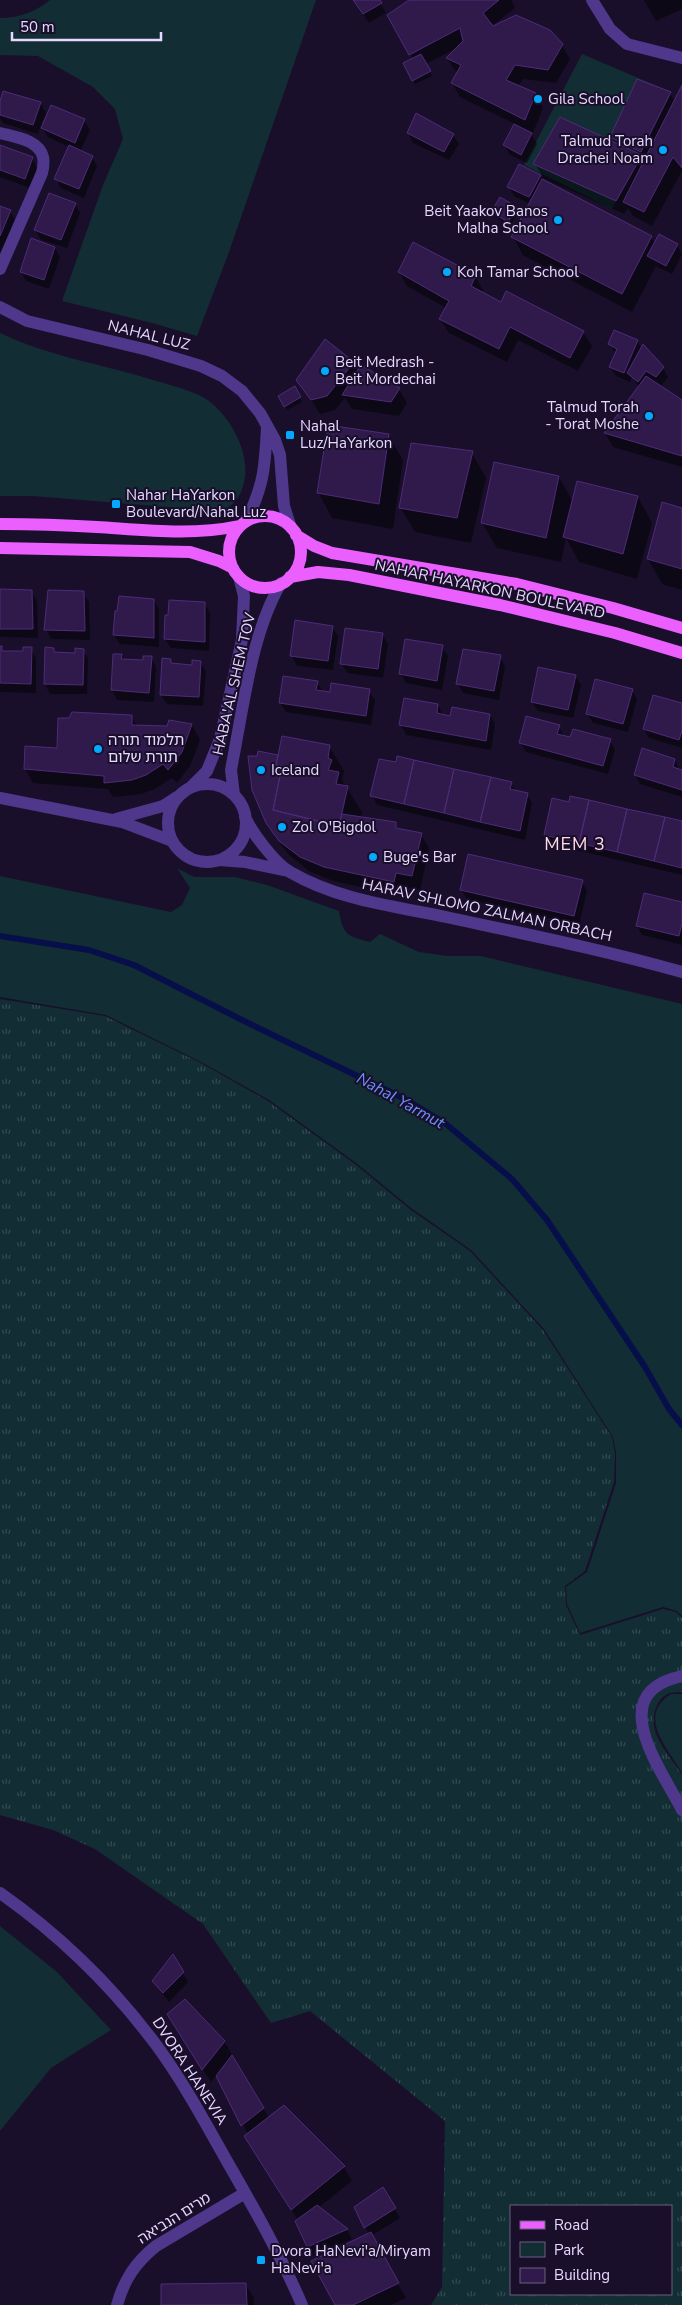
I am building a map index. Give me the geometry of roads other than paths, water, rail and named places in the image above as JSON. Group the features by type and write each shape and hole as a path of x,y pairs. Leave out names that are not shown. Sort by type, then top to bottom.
{"main road":[{"path":"0,524 60,525 177,532 210,531 242,524 259,516 270,516 281,520 294,532 300,546 300,557 296,568 285,580 270,587 259,587 248,584 236,572 213,558 190,552 0,548"},
{"path":"236,572 229,557 229,546 233,535 242,524"},
{"name":"NAHAR HAYARKON BOULEVARD","path":"294,532 314,546 332,553 517,584 613,608 682,628"},
{"name":"NAHAR HAYARKON BOULEVARD","path":"285,580 318,572 349,575 500,605 615,633 682,653"}],"street":[{"path":"592,0 610,29 627,44 682,58"},
{"path":"0,133 25,140 37,147 44,158 42,173 0,269"},
{"name":"NAHAL LUZ","path":"0,307 28,321 148,350 202,366 222,376 242,391 260,412 280,455 284,506 294,532"},
{"path":"242,524 260,492 267,427"},
{"name":"HABA'AL SHEM TOV","path":"184,792 201,779 207,771 220,739 242,640 244,596 236,572"},
{"name":"HABA'AL SHEM TOV","path":"234,795 231,770 232,759 253,661 266,610 285,580"},
{"path":"109,819 123,818 153,810 163,806 184,792 200,785 213,785 225,788 242,805 245,817 242,841 230,854 218,860 200,861 189,857 179,850 172,841 168,829 168,817 172,805 184,792"},
{"path":"0,798 141,827 172,841"},
{"name":"HARAV SHLOMO ZALMAN ORBACH","path":"245,817 256,837 288,870"},
{"name":"HARAV SHLOMO ZALMAN ORBACH","path":"218,860 245,862 288,870 326,889 371,902 629,958 682,972"},
{"path":"682,1676 669,1679 656,1687 646,1699 641,1715 642,1734 682,1810"},
{"name":"DVORA HANEVIA","path":"0,1893 56,1936 108,1986 133,2015 181,2082 245,2193 277,2252 302,2305"},
{"name":"מרים הנביאה","path":"117,2305 128,2276 145,2255 245,2193"}],"waterway":[{"name":"Nahal Yarmut","path":"0,936 89,950 134,965 407,1100 446,1124 512,1179 547,1220 645,1367 669,1409 682,1425"}],"place":[{"name":"Gila School","path":"538,99"},
{"name":"Talmud Torah Drachei Noam","path":"663,150"},
{"name":"Beit Yaakov Banos Malha School","path":"558,220"},
{"name":"Koh Tamar School","path":"447,272"},
{"name":"Beit Medrash - Beit Mordechai","path":"325,371"},
{"name":"Talmud Torah - Torat Moshe","path":"649,416"},
{"name":"Nahal Luz/HaYarkon","path":"290,435"},
{"name":"Nahar HaYarkon Boulevard/Nahal Luz","path":"116,504"},
{"name":"תלמוד תורה תורת שלום","path":"98,749"},
{"name":"Iceland","path":"261,770"},
{"name":"Zol O'Bigdol","path":"282,827"},
{"name":"Buge's Bar","path":"373,857"},
{"name":"Dvora HaNevi'a/Miryam HaNevi'a","path":"261,2260"}],"district":[{"name":"MEM 3","path":"575,844"}]}
